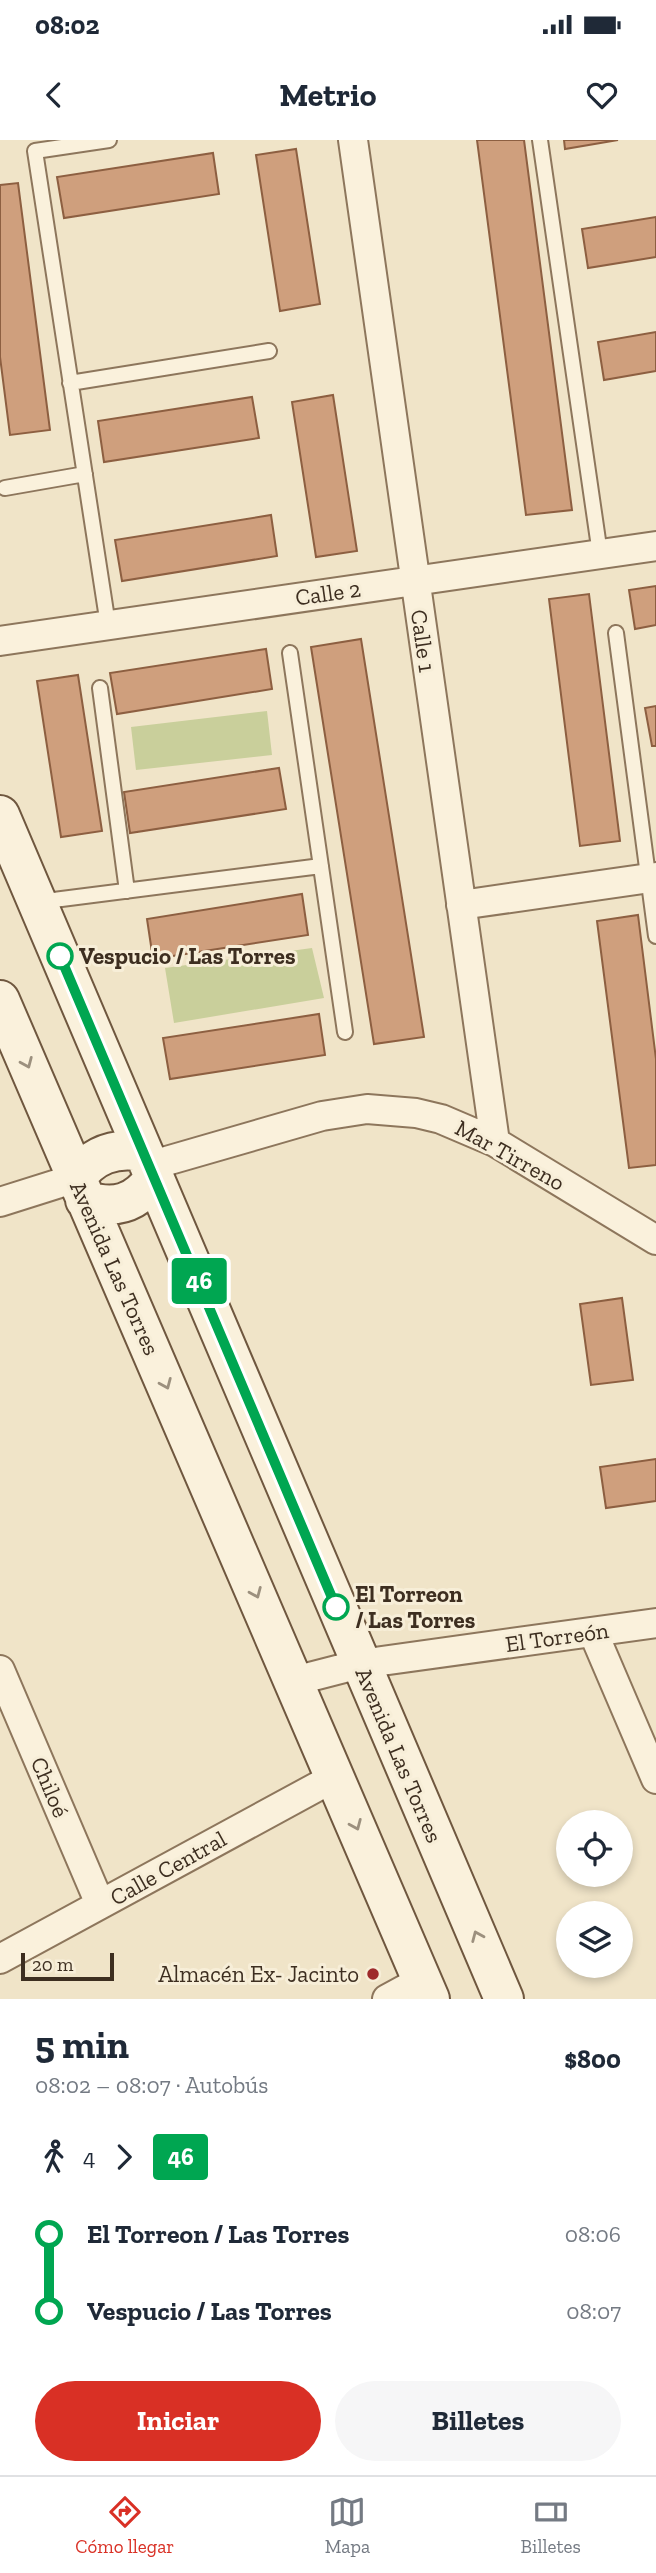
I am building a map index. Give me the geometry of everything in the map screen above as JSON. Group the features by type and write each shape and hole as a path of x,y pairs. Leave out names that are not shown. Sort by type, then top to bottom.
{"main road":[{"name":"Avenida Las Torres","path":"0,815 504,1999"},
{"name":"Avenida Las Torres","path":"0,1000 426,1989"},
{"path":"116,1150 149,1165 138,1197 127,1203 98,1205 80,1189 93,1160 104,1154 116,1150"}],"street":[{"name":"Calle 1","path":"353,140 495,1143"},
{"name":"Calle 2","path":"0,641 656,546"},
{"path":"461,905 652,877"},
{"name":"Mar Tirreno","path":"149,1165 322,1116 366,1109 390,1110 441,1119 495,1143 656,1240"},
{"path":"0,1202 80,1189"},
{"name":"El Torreón","path":"294,1681 360,1664 656,1623"},
{"path":"593,1632 656,1779"},
{"name":"Chiloé","path":"0,1670 100,1904"},
{"name":"Calle Central","path":"0,1959 335,1777"},
{"path":"387,1999 426,1989"}],"lane":[{"path":"108,625 35,151 109,140"},
{"path":"540,140 600,554"},
{"path":"71,383 269,351"},
{"path":"5,488 85,474"},
{"path":"616,633 652,877 656,936"},
{"path":"290,653 345,1032"},
{"path":"100,688 127,891"},
{"path":"37,902 321,866"}],"green space":[{"path":"267,711 272,755 136,770 131,727"},
{"path":"312,948 324,998 174,1023 165,968"}],"building":[{"path":"477,140 524,140 572,510 526,515"},
{"path":"564,140 618,140 565,149"},
{"path":"296,149 320,304 280,311 256,155"},
{"path":"213,153 219,194 64,218 57,177"},
{"path":"18,183 50,430 10,435 0,357 0,185"},
{"path":"656,217 656,257 588,268 582,229"},
{"path":"656,332 656,371 604,380 598,342"},
{"path":"333,395 357,551 316,557 292,402"},
{"path":"252,397 259,438 104,462 98,421"},
{"path":"271,515 277,556 122,581 115,540"},
{"path":"656,586 656,625 635,629 629,590"},
{"path":"589,594 620,841 580,846 549,599"},
{"path":"361,639 424,1037 374,1044 311,647"},
{"path":"266,649 272,689 117,714 110,673"},
{"path":"78,675 102,831 61,837 37,681"},
{"path":"656,706 656,746 652,746 645,708"},
{"path":"279,768 286,809 130,833 124,792"},
{"path":"302,894 308,935 153,959 147,919"},
{"path":"638,915 656,1059 656,1165 629,1168 597,921"},
{"path":"319,1014 325,1055 170,1079 163,1038"},
{"path":"622,1298 633,1380 591,1385 580,1304"},
{"path":"656,1459 656,1501 606,1508 600,1467"}],"bus line":[{"name":"46","path":"60,956 336,1607"}],"place":[{"name":"Vespucio / Las Torres","path":"60,956"},
{"name":"El Torreon / Las Torres","path":"336,1607"},
{"name":"Almacén Ex- Jacinto","path":"373,1974"}]}
